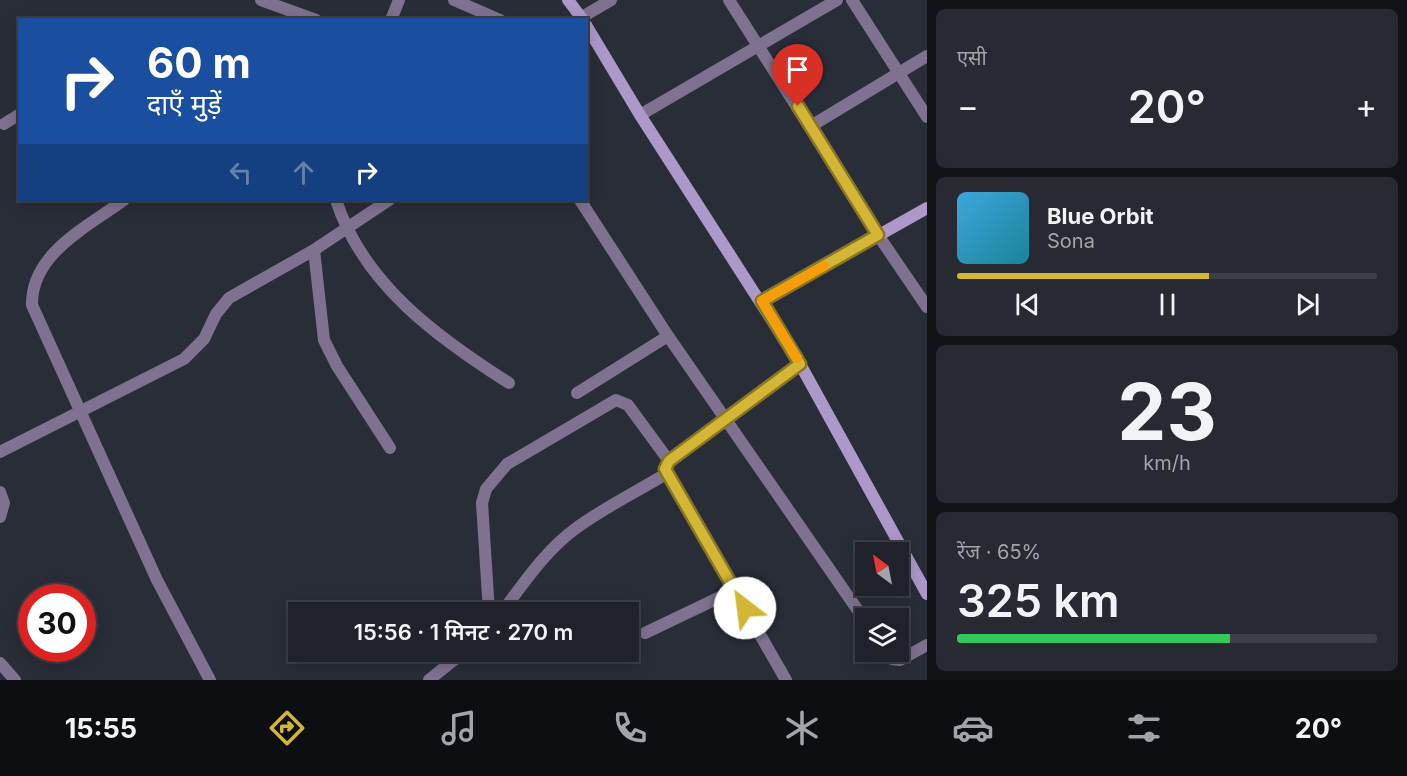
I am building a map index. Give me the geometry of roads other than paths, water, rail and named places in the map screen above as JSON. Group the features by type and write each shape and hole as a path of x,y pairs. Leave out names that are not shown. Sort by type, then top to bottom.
{"main road":[{"path":"568,0 581,18"},
{"path":"588,30 800,364 927,594"},
{"path":"762,301 927,208"}],"street":[{"path":"261,0 310,18"},
{"path":"392,18 399,0"},
{"path":"454,0 495,18"},
{"path":"585,18 611,0"},
{"path":"729,0 878,235 927,307"},
{"path":"640,115 837,0"},
{"path":"852,0 927,117"},
{"path":"811,126 927,56"},
{"path":"4,124 18,115"},
{"path":"123,201 46,260 36,276 32,291 32,305 78,411 157,580 210,680"},
{"path":"336,201 347,229 374,272 429,327 454,348 509,383"},
{"path":"0,452 184,359 204,339 216,314 229,298 314,250 388,201"},
{"path":"581,201 668,336 856,608"},
{"path":"314,250 324,340 390,448"},
{"path":"577,393 668,336"},
{"path":"786,680 665,469 669,461 724,418 800,364"},
{"path":"488,602 482,503 486,489 507,464 616,400 628,405 669,461"},
{"path":"510,602 562,539 587,521 666,474"},
{"path":"0,492 4,503 0,517"},
{"path":"645,633 735,590"},
{"path":"909,655 927,645"},
{"path":"429,680 451,662"},
{"path":"0,663 15,680"}]}
